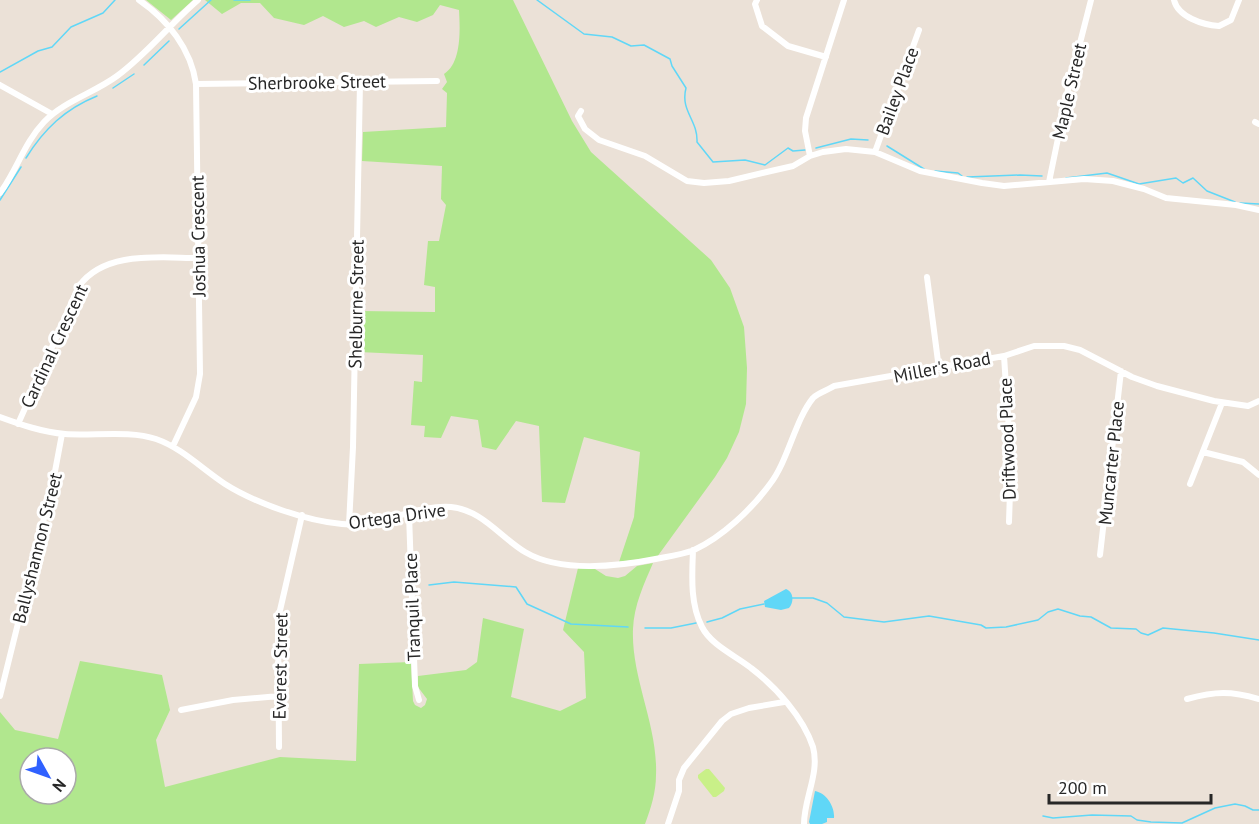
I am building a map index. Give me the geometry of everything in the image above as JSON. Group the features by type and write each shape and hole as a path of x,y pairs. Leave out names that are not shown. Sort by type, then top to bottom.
{"street":[{"name":"Joshua Crescent","path":"139,0 170,27 190,60 196,84 200,382 196,397 173,446"},
{"path":"0,193 28,142 52,114 116,77 198,0"},
{"path":"757,0 755,4 762,26 788,46 826,57"},
{"path":"810,156 805,131 806,120 844,0"},
{"name":"Maple Street","path":"1049,183 1090,0"},
{"path":"1174,0 1177,10 1183,14 1216,26 1225,25 1231,20 1239,0"},
{"name":"Bailey Place","path":"875,152 919,30"},
{"name":"Sherbrooke Street","path":"196,84 437,81"},
{"name":"Shelburne Street","path":"349,525 353,459 360,82"},
{"path":"0,84 52,114"},
{"path":"581,111 578,116 585,129 599,140 645,156 687,181 704,183 734,180 793,165 810,156 842,149 875,152 920,171 956,179 1005,186 1084,180 1113,181 1144,189 1166,198 1236,205 1259,210"},
{"name":"Cardinal Crescent","path":"18,423 79,286 91,273 106,265 128,260 199,258"},
{"path":"927,278 939,369"},
{"name":"Miller's Road","path":"693,550 716,536 738,518 771,483 814,396 834,386 939,369 1004,356 1034,346 1064,346 1080,350 1157,386 1248,406 1259,401"},
{"name":"Driftwood Place","path":"1004,356 1011,461 1009,522"},
{"name":"Muncarter Place","path":"1100,555 1121,371"},
{"path":"1190,484 1222,402"},
{"name":"Ortega Drive","path":"0,417 41,431 63,434 143,436 173,446 240,493 268,505 302,515 349,525 444,507 466,511 488,523 525,552 542,560 560,564 619,565 693,550"},
{"name":"Ballyshannon Street","path":"0,696 63,434"},
{"path":"1203,452 1243,462 1259,475"},
{"name":"Tranquil Place","path":"409,514 415,686 419,700"},
{"name":"Everest Street","path":"279,747 279,615 302,515"},
{"path":"693,550 693,597 702,627 711,639 753,669 804,726 813,749 815,769 805,806 804,824"},
{"path":"1187,699 1225,692 1259,699"},
{"path":"181,710 233,700 279,696"},
{"path":"668,824 684,768 722,721 731,714 749,708 784,702"}],"green space":[{"path":"146,0 193,0 171,20"},
{"path":"205,0 513,0 572,121 591,152 711,260 730,288 744,327 747,368 746,404 739,432 715,477 657,557 619,562 634,517 640,452 584,437 565,503 542,502 539,426 516,421 496,450 482,447 478,420 451,416 441,438 424,437 425,426 411,425 414,381 422,382 423,355 359,352 360,311 435,312 435,287 424,285 428,241 439,241 446,205 441,199 442,166 362,161 363,132 446,127 447,93 442,89 447,82 444,74 454,62 459,45 459,10 440,5 433,15 417,22 399,17 376,27 364,21 344,27 323,16 304,25 274,18 260,3 241,3 222,14"},
{"path":"653,563 637,603 633,629 636,665 656,756 655,788 645,824 0,824 0,712 15,730 58,739 80,661 162,675 170,710 156,740 165,787 280,757 356,761 359,664 411,662 413,701 421,708 427,699 418,687 418,676 466,670 477,662 483,618 524,629 511,697 560,711 586,698 584,652 563,630 578,568 595,569 606,576 618,578 625,576 637,566"},
{"path":"709,769 725,788 716,797 713,797 698,778 698,775"}],"water":[{"path":"786,589 791,592 792,597 789,608 781,610 765,607 764,601"},
{"path":"815,791 826,797 833,809 834,818 827,818 827,822 822,824 810,824 809,822"}],"waterway":[{"path":"0,72 38,51 52,47 71,27 103,13 115,0"},
{"path":"179,29 211,0"},
{"path":"234,0 250,0"},
{"path":"537,0 584,34 612,37 631,46 644,45 670,59 686,88 685,103 697,134 697,142 713,162 745,160 765,165 788,148 793,151 805,150"},
{"path":"144,65 169,41"},
{"path":"113,88 134,74"},
{"path":"26,158 56,121 75,107 97,96"},
{"path":"816,148 851,139 868,140"},
{"path":"887,146 924,169"},
{"path":"0,200 21,167"},
{"path":"935,171 958,173 962,176"},
{"path":"1066,178 1107,173 1139,184 1176,178 1183,183 1193,178 1207,191 1235,202"},
{"path":"967,177 1042,176"},
{"path":"1240,203 1259,204"},
{"path":"429,585 454,582 516,587 527,604 571,624 628,627"},
{"path":"792,598 813,598 827,603 844,617 884,622 929,616 981,625 986,628 1006,627 1038,620 1048,612 1058,609 1091,617 1111,628 1136,629 1148,635 1163,628 1259,640"},
{"path":"707,622 740,609 764,604"},
{"path":"645,628 671,628 696,623"},
{"path":"1043,816 1053,818 1092,815 1131,816 1137,820 1151,822 1182,823 1215,808 1235,804 1259,810"}]}
